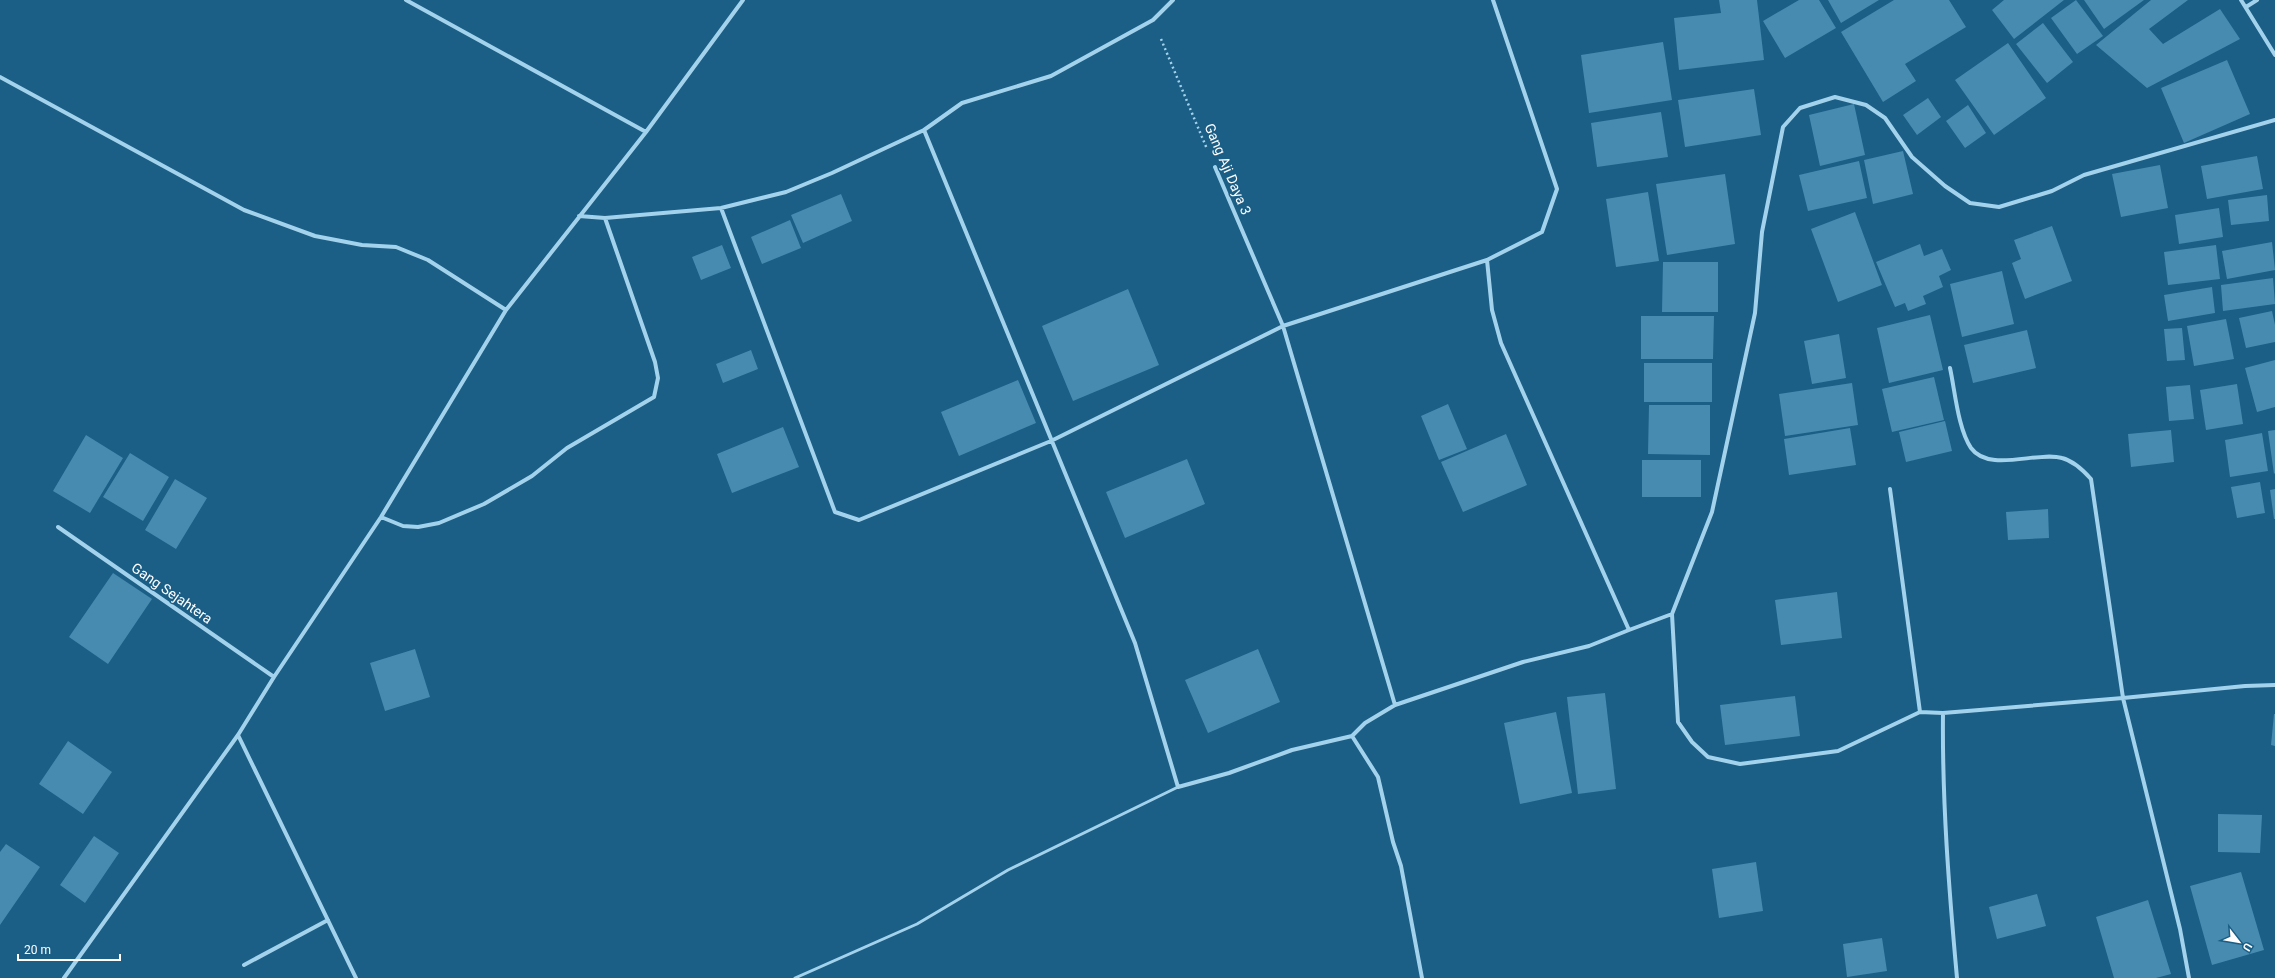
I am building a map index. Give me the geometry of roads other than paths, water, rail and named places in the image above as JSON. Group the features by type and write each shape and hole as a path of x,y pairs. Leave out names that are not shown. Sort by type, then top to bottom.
{"street":[{"path":"406,0 646,132"},
{"path":"64,978 238,735 274,677 381,517 506,310 646,132 743,0"},
{"path":"579,216 605,218 721,208 786,192 832,173 924,130 962,103 1051,76 1153,20 1173,0"},
{"path":"721,208 835,512 859,520 1051,441 1283,326 1487,260 1542,232 1557,189 1493,0"},
{"path":"2241,0 2275,55"},
{"path":"2246,7 2257,0"},
{"path":"0,77 244,210 314,236 362,244 396,247 428,260 506,310"},
{"path":"2275,120 2084,175 2052,191 1999,207 1970,203 1945,186 1912,157 1885,118 1866,105 1835,97 1800,108 1784,127 1762,232 1755,313 1712,512 1672,614 1678,722 1692,742 1708,757 1740,764 1838,751 1920,712 1943,712 2123,698 2246,686 2275,685"},
{"path":"924,130 1135,643 1178,787 1222,775 1292,750 1352,736 1365,723 1395,705 1523,662 1589,646 1672,614"},
{"name":"Gang Aji Daya 3","path":"1215,167 1283,326 1395,705"},
{"path":"381,517 403,526 418,527 439,523 484,504 532,476 567,448 654,397 658,378 655,362 605,218"},
{"path":"1487,260 1492,310 1501,343 1629,630"},
{"path":"1950,368 1963,428 1972,448 1988,460 2061,458 2080,467 2091,479 2123,698 2180,930 2189,978"},
{"path":"1890,488 1920,712"},
{"name":"Gang Sejahtera","path":"58,527 274,677"},
{"path":"1943,712 1943,772 1957,978"},
{"path":"238,735 356,978"},
{"path":"1352,736 1378,777 1393,842 1401,866 1422,978"},
{"path":"244,965 328,920"}],"lane":[{"path":"795,978 917,924 1008,870 1178,787"}]}
